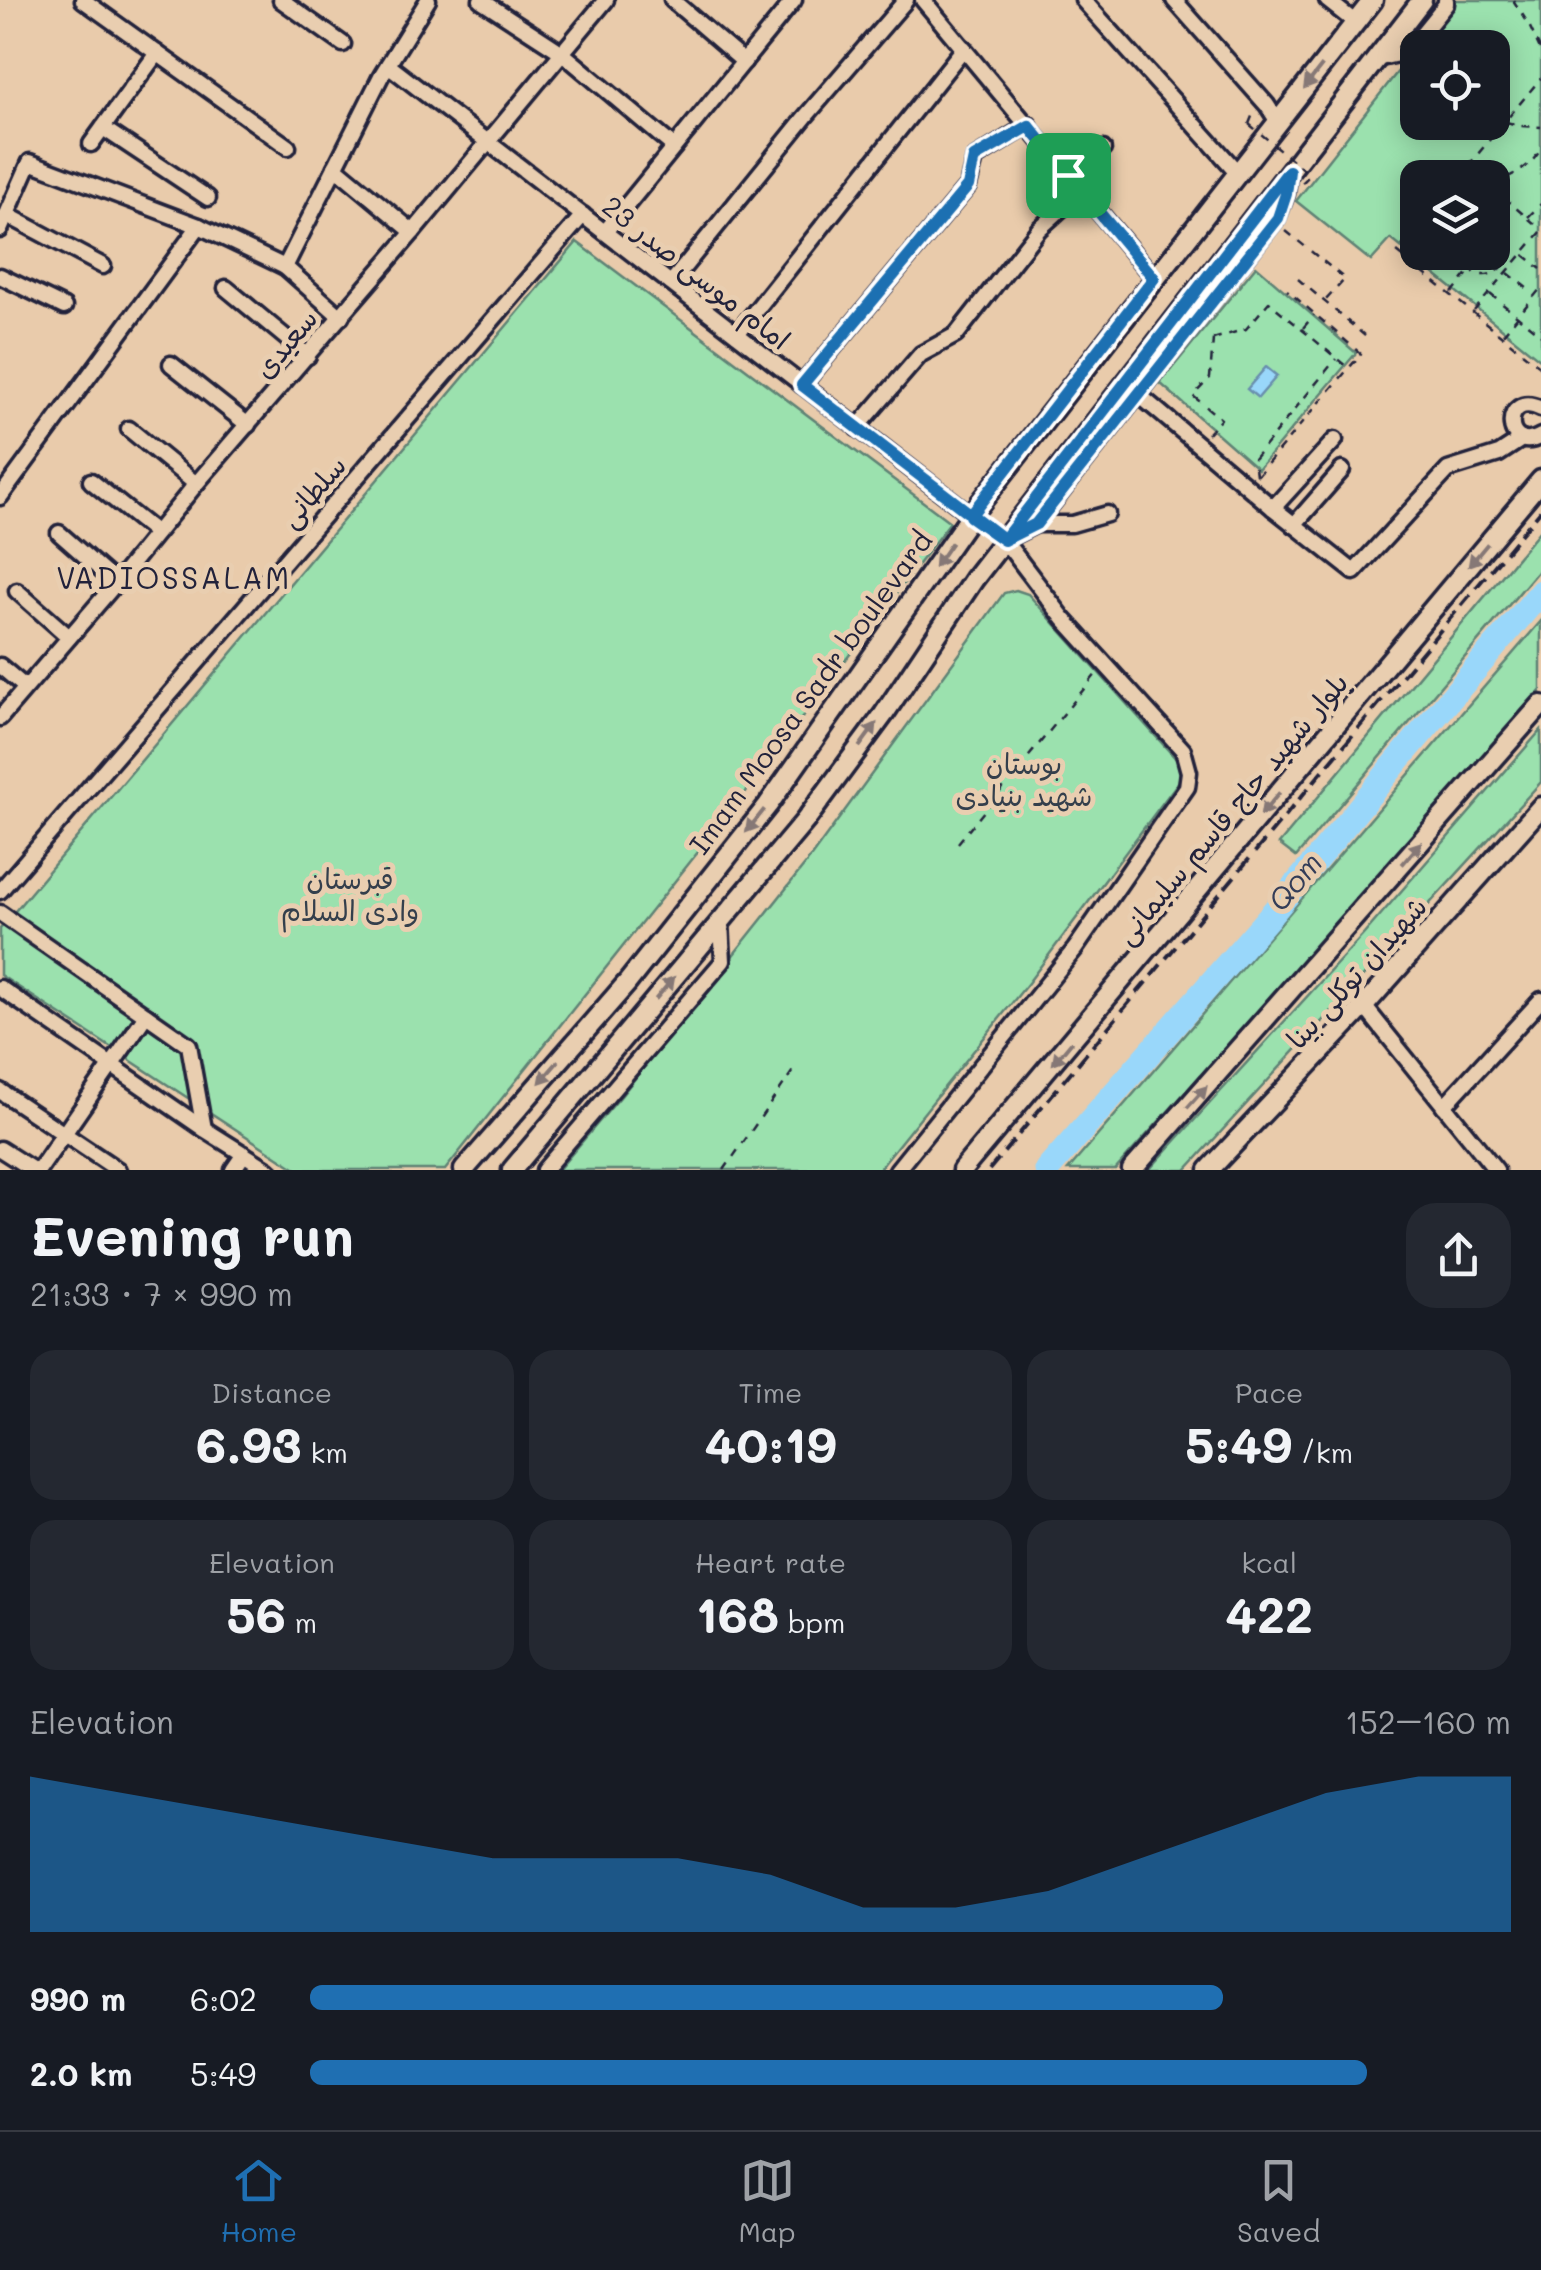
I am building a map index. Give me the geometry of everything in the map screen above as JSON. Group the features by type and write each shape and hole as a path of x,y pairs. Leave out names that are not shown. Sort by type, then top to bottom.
{"main road":[{"name":"Imam Moosa Sadr boulevard","path":"464,1170 626,982 768,805 970,516 1373,0"},
{"path":"512,1170 816,806 884,714 974,578 1422,0"},
{"name":"بلوار شهید حاج قاسم سلیمانی","path":"962,1170 1541,480"},
{"path":"1132,1170 1541,706"},
{"name":"شهیدان توکلی بینا","path":"1209,1170 1364,1006 1541,807"}],"street":[{"path":"83,0 288,146"},
{"path":"281,0 344,44"},
{"path":"285,267 388,65 428,0"},
{"path":"481,0 562,52 674,148"},
{"name":"سعیدی","path":"0,718 606,0"},
{"path":"672,0 744,62"},
{"path":"605,232 794,0"},
{"path":"671,283 906,0"},
{"path":"923,0 1154,278"},
{"path":"1083,0 1238,173"},
{"path":"1174,0 1278,122"},
{"path":"1326,0 1356,22"},
{"path":"1376,59 1407,52 1446,0"},
{"path":"737,334 964,48"},
{"path":"91,144 157,53"},
{"name":"امام موسی صدر 23","path":"388,65 970,516"},
{"path":"802,385 968,186 974,158 1029,126"},
{"path":"103,128 208,198"},
{"path":"1068,175 1104,149"},
{"path":"0,230 30,162 199,226 285,267 341,316"},
{"path":"335,167 413,232"},
{"path":"897,1170 1075,949 1187,787 1183,750 1064,620 1004,540 1036,524 1278,218 1289,171"},
{"path":"858,428 921,354 956,335 1039,230 1081,192"},
{"path":"7,215 102,266"},
{"name":"سلطانی","path":"0,891 583,215"},
{"path":"0,496 199,226"},
{"path":"0,276 64,307"},
{"path":"226,288 308,356"},
{"path":"171,364 248,424"},
{"path":"1138,394 1356,572 1448,470 1499,454 1522,439"},
{"path":"1541,410 1530,405 1518,408 1511,425 1522,439 1541,436"},
{"path":"130,429 196,484"},
{"path":"1273,508 1335,440"},
{"path":"1294,525 1342,470"},
{"path":"90,481 156,533"},
{"path":"1036,524 1072,524 1107,514"},
{"path":"58,533 116,583"},
{"path":"17,591 69,637"},
{"path":"0,666 26,687"},
{"path":"0,913 189,1044 204,1128"},
{"path":"544,1170 723,961 721,922"},
{"path":"0,988 269,1170"},
{"path":"1444,1106 1541,1000"},
{"path":"1364,1006 1496,1170"},
{"path":"0,1148 36,1170 146,1015"},
{"path":"0,1090 118,1170"},
{"path":"233,1170 244,1154"}],"path":[{"path":"1512,0 1540,43 1541,51"},
{"path":"1510,115 1541,78"},
{"path":"1254,114 1248,124 1310,176"},
{"path":"1510,123 1541,128"},
{"path":"1472,160 1489,140"},
{"path":"1510,178 1533,162 1541,149"},
{"path":"1510,202 1541,231 1510,266"},
{"path":"1528,218 1541,204"},
{"path":"1286,231 1345,278 1325,301"},
{"path":"1523,254 1541,269"},
{"path":"1421,270 1541,367"},
{"path":"1451,294 1470,270 1481,276 1505,270"},
{"path":"1473,312 1505,270"},
{"path":"1505,270 1535,295"},
{"path":"1298,279 1371,341"},
{"path":"1502,335 1541,288"},
{"path":"1287,290 1360,354 1256,477 1254,459 1336,358"},
{"path":"1489,293 1541,336"},
{"path":"1206,436 1221,419 1194,396 1210,378 1213,338 1246,329 1269,302 1348,368"},
{"path":"1302,329 1315,314"},
{"path":"958,842 1104,664"},
{"path":"724,1170 795,1068"}],"green space":[{"path":"1454,0 1541,0 1541,360 1429,270 1510,270 1510,160 1400,160 1400,246 1391,239 1371,261 1296,201 1400,69 1400,140 1510,140 1510,30 1430,30"},
{"name":"قبرستان وادی السلام","path":"577,242 950,522 745,793 445,1170 298,1170 0,975 0,929"},
{"path":"1256,266 1356,353 1258,469 1160,383"},
{"path":"1541,529 1541,567 1296,857 1279,844"},
{"name":"بوستان شهید بنیادی","path":"1016,590 1028,594 1177,760 1180,771 1179,781 1028,983 878,1170 558,1170 808,861 1004,593"},
{"path":"1541,621 1541,690 1115,1170 1068,1170"},
{"path":"1541,730 1541,782 1186,1170 1149,1170 1364,934"}],"water":[{"path":"1266,367 1277,376 1258,398 1247,389"}],"waterway":[{"name":"Qom","path":"1047,1170 1275,910 1541,592"}],"railway":[{"path":"989,1170 1541,510"}],"district":[{"name":"VADIOSSALAM","path":"174,577"}],"route":[{"path":"1068,175 1029,126 974,158 968,186 802,385 970,516 1004,540 1036,524 1278,218 1289,171 1004,540 970,516 1154,278 1068,175"}]}
